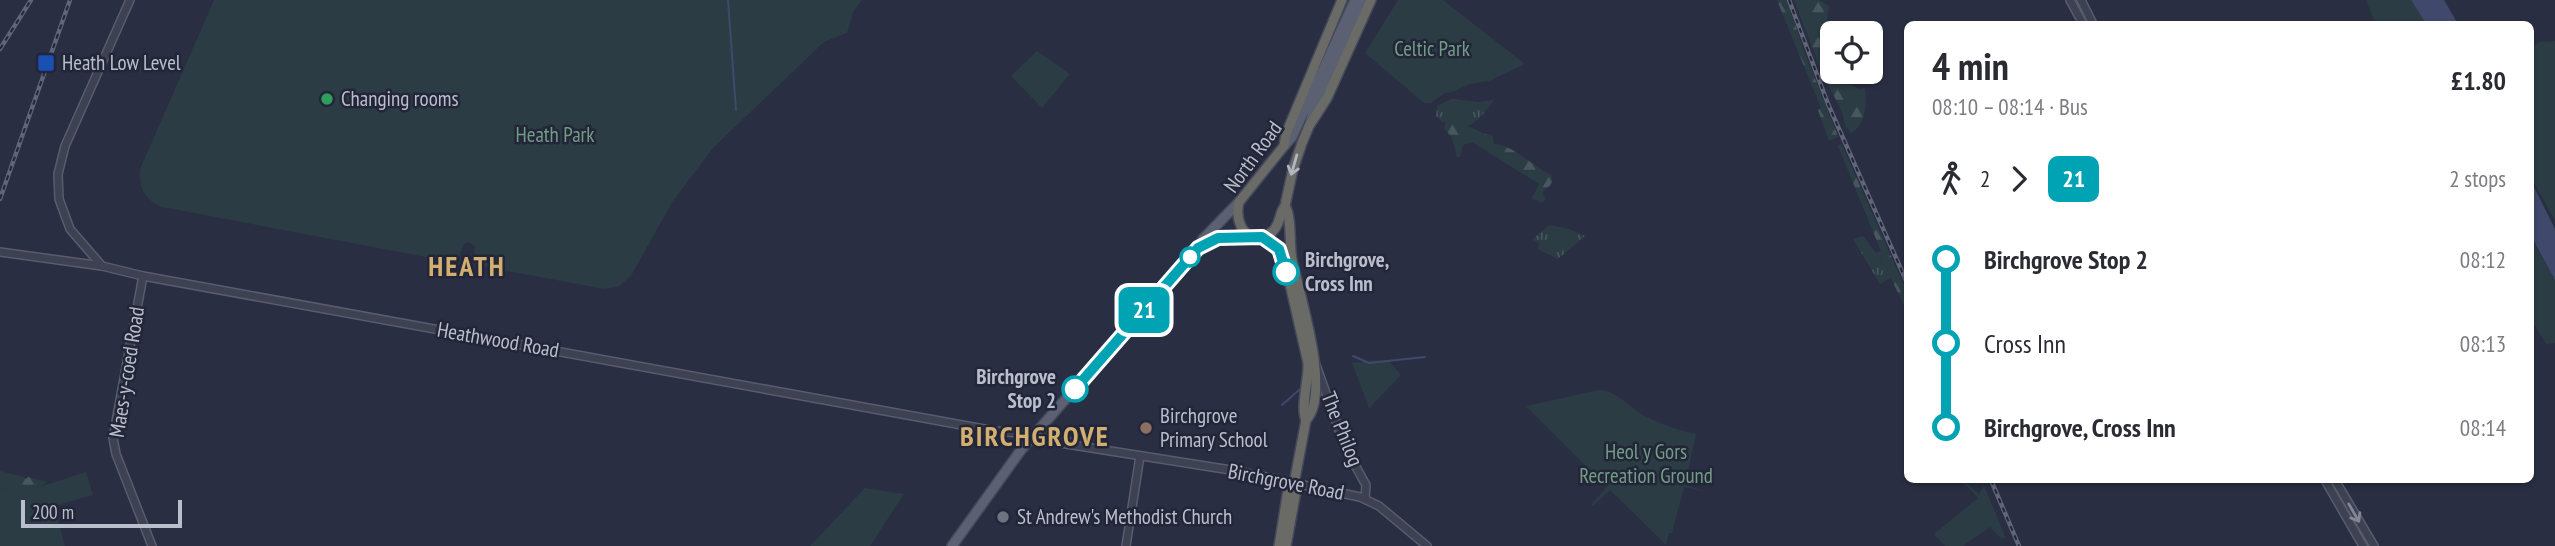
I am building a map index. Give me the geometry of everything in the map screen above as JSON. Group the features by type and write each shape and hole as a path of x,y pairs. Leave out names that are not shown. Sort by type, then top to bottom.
{"highway":[{"path":"1284,146 1286,134 1344,0"},
{"path":"1309,126 1327,98 1371,0"},
{"name":"North Road","path":"1284,146 1239,202 1238,223 1245,232 1258,237 1276,227 1285,206 1296,159 1309,126"},
{"path":"1285,206 1289,211 1292,260 1312,364 1310,415 1306,420 1294,484 1296,491 1286,546"},
{"path":"1258,237 1277,246 1284,258 1312,364"},
{"path":"1279,546 1288,490 1294,484"}],"main road":[{"name":"North Road","path":"1309,126 1314,99 1355,0"},
{"name":"North Road","path":"1284,146 1314,99 1363,0"},
{"path":"1198,248 1200,242 1239,202"},
{"path":"952,546 1031,437 1198,248 1215,238 1258,237"}],"street":[{"path":"102,266 70,229 60,199 58,174 65,146 130,0"},
{"path":"2070,0 2081,21"},
{"path":"2081,0 2092,21"},
{"name":"Heathwood Road","path":"0,253 102,266 143,276 995,431 1021,438 1031,437"},
{"name":"Maes-y-coed Road","path":"143,276 112,435 116,454 152,546"},
{"name":"The Philog","path":"1312,364 1345,447 1366,485 1365,499"},
{"name":"Birchgrove Road","path":"1031,437 1237,471 1365,499"},
{"path":"1126,546 1140,456"},
{"path":"2327,483 2363,546"},
{"path":"2337,483 2374,546"},
{"path":"1365,499 1381,508 1427,546"}],"green space":[{"name":"Heath Park","path":"214,0 862,0 853,12 847,33 824,42 713,148 673,201 631,276 619,286 605,289 480,266 474,255 475,246 468,242 464,244 459,257 452,262 162,207 151,201 141,187 140,169"},
{"name":"Celtic Park","path":"1398,0 1443,0 1525,64 1489,81 1470,84 1445,93 1431,103 1424,103 1365,53"},
{"path":"1777,0 1787,0 1837,134 1838,137 1829,141 1818,110 1821,108"},
{"path":"1794,0 1819,0 1829,6 1827,21 1820,21 1820,67"},
{"path":"2366,0 2411,0 2424,21 2374,21"},
{"path":"2555,41 2555,221 2534,182 2534,45"},
{"path":"1037,51 1070,74 1042,108 1011,76"},
{"path":"1828,84 1865,88 1864,114 1860,125 1851,134 1848,128 1846,129 1842,112"},
{"path":"1451,99 1479,102 1494,100 1479,119 1469,125 1456,126 1442,122 1436,116 1437,106"},
{"path":"1446,122 1467,126 1493,136 1494,144 1508,148 1551,175 1551,184 1543,192 1545,200 1542,203 1532,198 1539,184 1472,142 1463,145 1460,157 1457,157 1452,138 1444,128"},
{"path":"1841,143 1904,285 1904,306 1891,278 1888,279 1880,265 1881,259 1875,253 1881,251 1838,146"},
{"path":"1549,225 1585,236 1558,259 1538,249 1539,243 1532,240"},
{"path":"1863,236 1881,260 1880,265 1888,279 1880,284 1853,239"},
{"path":"2534,243 2555,280 2555,343 2546,344 2534,324"},
{"path":"1389,361 1401,375 1369,408 1352,363"},
{"name":"Heol y Gors Recreation Ground","path":"1598,390 1612,393 1653,420 1696,434 1685,485 1711,493 1684,487 1672,533 1669,533 1666,545 1610,490 1593,506 1591,504 1607,487 1526,406"},
{"path":"0,471 47,482 30,489 0,489"},
{"path":"86,472 93,495 54,506 65,546 0,546 0,489 33,488"},
{"path":"1962,483 1968,484 1979,494 1984,486 2006,538 2002,539 1990,527 1963,546 1945,546 1934,534 1978,498"},
{"path":"865,488 904,494 870,546 810,546"}],"water":[{"path":"2411,0 2444,0 2456,21 2424,21"},
{"path":"2534,187 2555,229 2555,280 2534,242"}],"waterway":[{"path":"728,0 736,110"},
{"path":"1353,356 1369,363 1425,357"},
{"path":"1282,405 1300,389"}],"railway":[{"path":"0,49 31,0"},
{"path":"0,199 70,0"},
{"path":"1789,0 1828,104 1904,276"},
{"path":"1992,483 2019,546"}],"bus line":[{"name":"21","path":"1075,389 1198,248 1210,240 1223,237 1262,237 1277,246 1284,258 1286,272"}],"place":[{"name":"Heath Low Level","path":"46,63"},
{"name":"Changing rooms","path":"327,99"},
{"name":"Birchgrove, Cross Inn","path":"1286,272"},
{"name":"Birchgrove Stop 2","path":"1075,389"},
{"name":"Birchgrove Primary School","path":"1146,428"},
{"name":"St Andrew's Methodist Church","path":"1003,517"}],"district":[{"name":"HEATH","path":"467,266"},
{"name":"BIRCHGROVE","path":"1035,436"}]}
